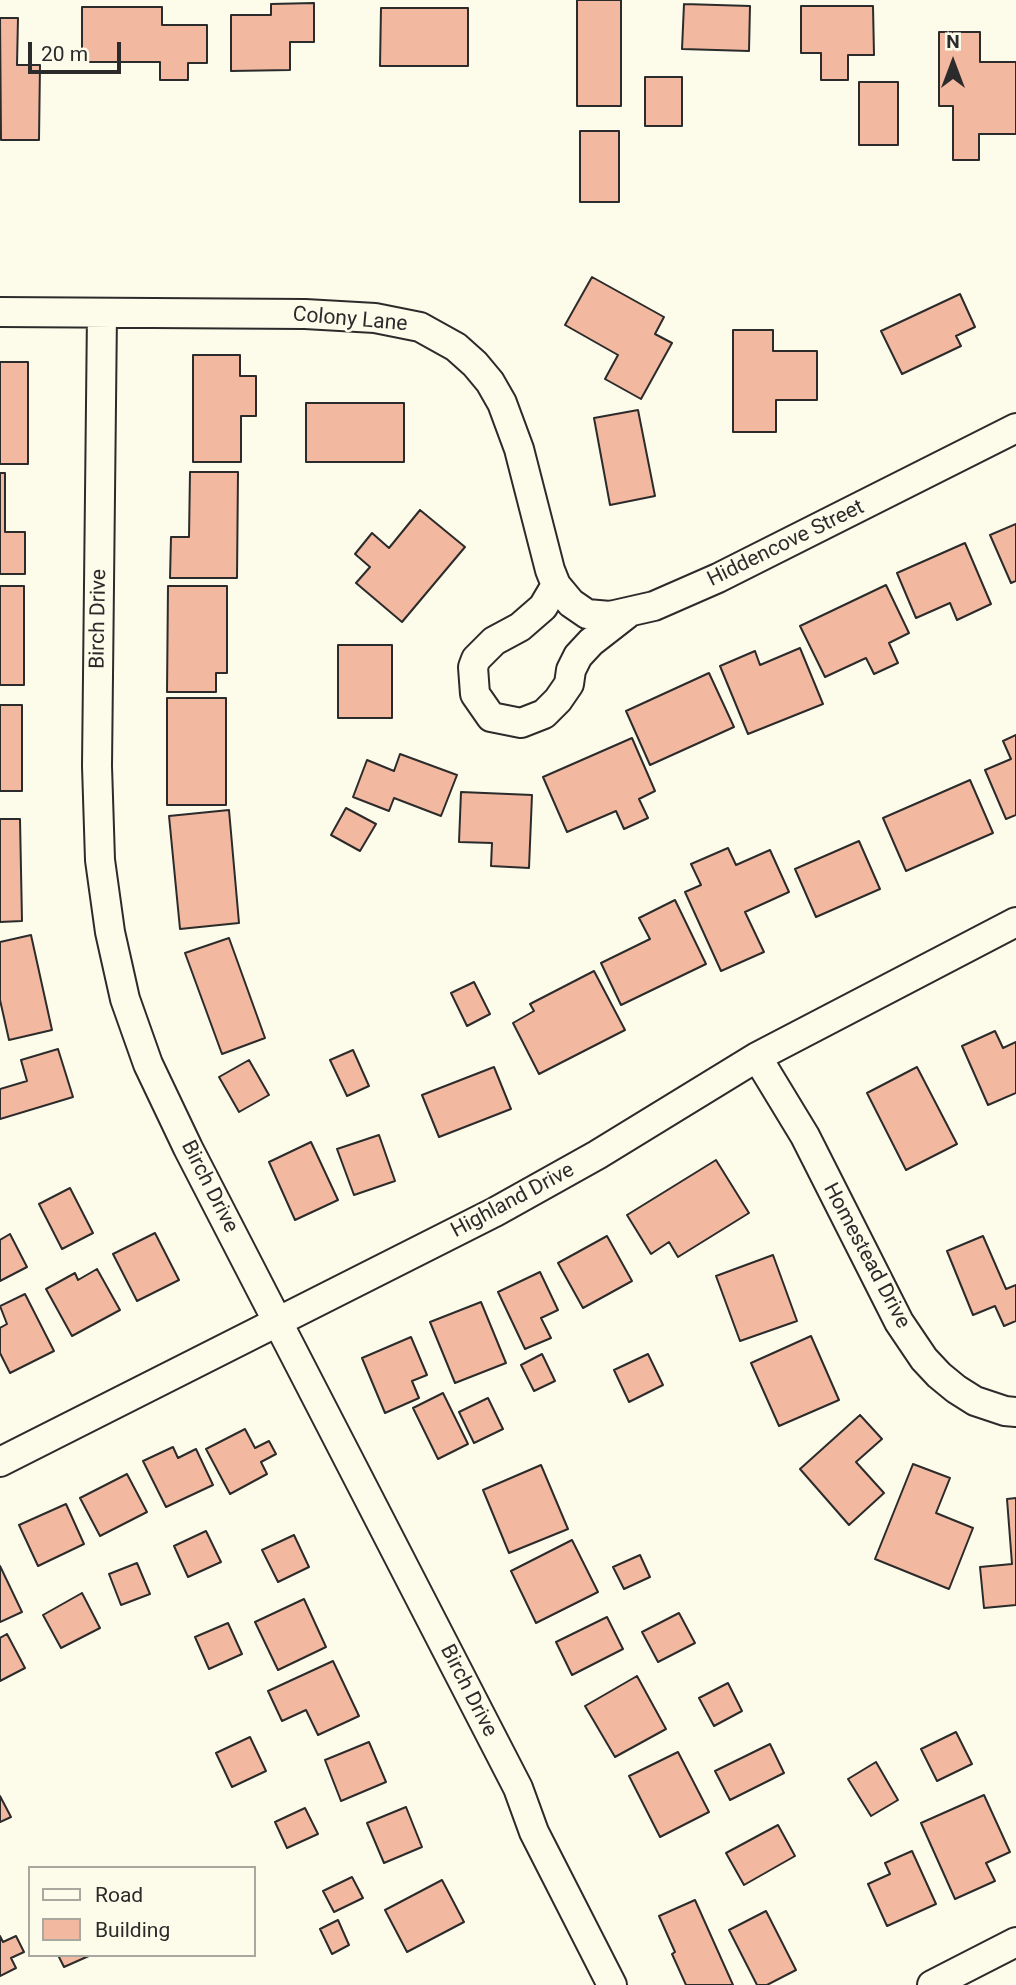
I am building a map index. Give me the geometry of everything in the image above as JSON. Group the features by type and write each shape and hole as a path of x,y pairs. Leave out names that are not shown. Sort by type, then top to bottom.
{"street":[{"name":"Colony Lane","path":"0,312 305,314 375,318 421,327 456,347 475,363 502,403 519,449 555,585"},
{"name":"Birch Drive","path":"102,313 97,766 100,860 110,932 125,999 148,1065 188,1148 517,1788 534,1832 612,1985"},
{"name":"Hiddencove Street","path":"555,585 571,603 587,614 627,614 654,606 718,578 1016,428"},
{"path":"555,585 543,607 520,627 494,641 473,667 475,694 491,717 521,723 544,714 558,701 569,684 571,670 578,656 591,642 627,614"},
{"name":"Highland Drive","path":"0,1462 518,1199 597,1156 757,1057 1016,922"},
{"name":"Homestead Drive","path":"757,1057 805,1136 899,1322 923,1359 947,1382 975,1401 1016,1412"},
{"path":"932,1985 1016,1942"}],"building":[{"path":"577,0 621,0 621,106 577,106"},
{"path":"314,3 314,42 290,42 290,70 231,71 231,15 271,15 271,4"},
{"path":"684,4 750,6 749,51 682,49"},
{"path":"801,6 873,6 874,55 848,55 848,80 821,80 821,53 801,53"},
{"path":"82,7 162,7 162,25 207,25 207,63 188,63 188,80 160,80 160,62 82,62"},
{"path":"381,8 468,8 468,66 380,66"},
{"path":"0,18 18,18 17,65 40,65 39,140 1,140"},
{"path":"939,32 980,32 980,62 1016,62 1016,134 979,134 979,160 953,160 953,106 939,106"},
{"path":"645,77 682,77 682,126 645,126"},
{"path":"859,82 898,82 898,145 859,145"},
{"path":"580,131 619,131 619,202 580,202"},
{"path":"592,277 664,317 655,334 672,343 641,399 605,379 618,355 565,325"},
{"path":"960,294 975,327 956,336 961,346 902,374 881,331"},
{"path":"733,330 773,330 773,351 817,351 817,400 776,400 776,432 733,432"},
{"path":"193,355 240,355 240,376 256,376 256,416 241,416 241,462 193,462"},
{"path":"0,362 28,362 28,464 0,464"},
{"path":"306,403 404,403 404,462 306,462"},
{"path":"638,410 655,496 610,505 594,418"},
{"path":"190,472 238,472 237,578 170,578 171,537 189,537"},
{"path":"0,473 5,473 5,532 25,532 25,574 0,574"},
{"path":"420,510 465,547 402,622 356,583 370,567 355,554 372,533 389,548"},
{"path":"1016,524 1016,581 1011,583 990,535"},
{"path":"965,543 991,604 957,620 950,603 916,618 897,573"},
{"path":"886,585 909,633 889,643 898,663 874,674 866,658 825,677 800,626"},
{"path":"0,586 24,586 24,685 0,685"},
{"path":"168,586 227,586 227,673 216,673 216,692 167,692"},
{"path":"338,645 392,645 392,718 338,718"},
{"path":"800,648 823,704 748,734 720,666 755,651 760,665"},
{"path":"709,673 734,727 650,765 626,711"},
{"path":"167,698 226,698 226,805 167,805"},
{"path":"0,705 22,705 22,791 0,791"},
{"path":"1016,735 1016,815 1006,819 985,770 1011,759 1003,741"},
{"path":"632,738 655,791 639,799 648,818 624,829 616,811 567,832 543,777"},
{"path":"400,754 457,775 441,816 394,798 389,811 353,797 367,760 394,771"},
{"path":"970,780 993,833 906,871 883,818"},
{"path":"461,792 532,795 529,868 491,866 492,843 459,842"},
{"path":"346,808 376,824 360,851 331,835"},
{"path":"229,810 239,923 180,929 169,816"},
{"path":"0,819 20,819 22,921 0,922"},
{"path":"859,841 880,889 816,917 795,869"},
{"path":"728,848 736,865 770,850 789,892 745,912 764,952 721,971 685,892 701,885 691,864"},
{"path":"675,900 706,964 621,1005 601,963 650,939 639,918"},
{"path":"31,935 52,1030 9,1040 0,1000 0,942"},
{"path":"229,938 265,1038 222,1054 185,953"},
{"path":"594,971 625,1030 539,1074 513,1023 534,1011 530,1004"},
{"path":"474,982 490,1014 467,1026 451,993"},
{"path":"995,1031 1003,1048 1016,1042 1016,1093 988,1105 962,1046"},
{"path":"58,1049 73,1097 0,1119 0,1089 27,1081 21,1060"},
{"path":"353,1050 369,1086 347,1096 330,1060"},
{"path":"249,1060 269,1095 239,1112 219,1077"},
{"path":"494,1067 511,1109 439,1137 422,1095"},
{"path":"917,1067 957,1144 906,1170 867,1093"},
{"path":"379,1135 395,1181 354,1195 337,1149"},
{"path":"311,1142 338,1200 295,1220 269,1162"},
{"path":"716,1160 749,1213 678,1257 669,1242 651,1254 627,1215"},
{"path":"70,1188 93,1233 62,1249 39,1204"},
{"path":"155,1233 179,1280 137,1301 113,1254"},
{"path":"10,1234 27,1267 0,1281 0,1240"},
{"path":"607,1236 632,1281 583,1308 558,1263"},
{"path":"983,1236 1006,1289 1016,1285 1016,1321 1004,1326 995,1306 973,1315 947,1251"},
{"path":"773,1255 797,1321 740,1341 716,1276"},
{"path":"97,1269 120,1310 72,1336 46,1289 75,1273 78,1280"},
{"path":"540,1272 558,1310 541,1318 551,1338 525,1349 498,1292"},
{"path":"25,1294 54,1351 10,1373 0,1353 0,1328 7,1324 0,1306"},
{"path":"481,1302 506,1363 455,1383 430,1322"},
{"path":"811,1336 839,1400 779,1426 751,1363"},
{"path":"411,1337 427,1375 412,1381 419,1398 385,1413 362,1358"},
{"path":"542,1354 555,1381 534,1391 521,1365"},
{"path":"648,1354 663,1385 629,1402 614,1370"},
{"path":"443,1393 468,1444 438,1459 413,1408"},
{"path":"488,1398 503,1429 474,1443 459,1412"},
{"path":"860,1415 882,1439 856,1462 884,1493 849,1525 800,1469"},
{"path":"245,1429 255,1448 269,1441 276,1454 261,1462 267,1474 230,1494 206,1449"},
{"path":"173,1447 178,1458 196,1449 213,1485 166,1507 143,1461"},
{"path":"913,1464 950,1478 936,1513 973,1528 949,1589 875,1559"},
{"path":"541,1465 568,1529 509,1553 483,1490"},
{"path":"127,1474 147,1512 100,1536 80,1498"},
{"path":"1016,1498 1016,1605 984,1608 980,1567 1012,1564 1007,1499"},
{"path":"66,1504 84,1544 38,1566 19,1525"},
{"path":"206,1531 221,1562 188,1577 174,1546"},
{"path":"294,1535 309,1567 278,1582 262,1550"},
{"path":"572,1540 598,1592 536,1623 511,1571"},
{"path":"640,1555 650,1577 624,1589 613,1567"},
{"path":"137,1563 150,1594 121,1605 109,1574"},
{"path":"0,1566 22,1612 0,1622"},
{"path":"82,1593 100,1628 61,1648 43,1615"},
{"path":"304,1599 326,1647 278,1670 255,1622"},
{"path":"679,1613 695,1643 658,1662 642,1632"},
{"path":"607,1617 623,1649 572,1675 556,1642"},
{"path":"228,1623 242,1654 209,1669 195,1637"},
{"path":"7,1634 25,1668 0,1681 0,1638"},
{"path":"333,1661 359,1716 318,1735 306,1710 282,1721 268,1691"},
{"path":"637,1676 666,1729 615,1757 585,1706"},
{"path":"728,1683 742,1711 714,1726 699,1698"},
{"path":"956,1732 972,1764 937,1781 921,1749"},
{"path":"250,1737 266,1771 232,1787 216,1753"},
{"path":"369,1742 386,1782 341,1801 325,1760"},
{"path":"770,1744 784,1773 730,1800 715,1771"},
{"path":"678,1752 709,1812 660,1837 629,1776"},
{"path":"876,1762 898,1800 871,1816 848,1779"},
{"path":"984,1795 1010,1852 986,1863 995,1881 955,1899 921,1823"},
{"path":"0,1796 11,1817 0,1822"},
{"path":"406,1807 422,1847 384,1863 367,1823"},
{"path":"305,1808 318,1834 287,1848 275,1822"},
{"path":"778,1825 795,1856 744,1885 726,1853"},
{"path":"912,1851 936,1904 887,1926 868,1884 890,1874 885,1863"},
{"path":"352,1877 363,1898 334,1912 323,1891"},
{"path":"442,1880 464,1922 407,1952 385,1910"},
{"path":"695,1900 733,1985 686,1985 672,1954 675,1952 659,1916"},
{"path":"766,1911 796,1970 767,1985 757,1985 729,1930"},
{"path":"338,1920 349,1945 332,1954 320,1929"},
{"path":"0,1936 3,1942 16,1936 24,1952 11,1958 16,1968 0,1976"},
{"path":"59,1957 86,1957 64,1967"}]}
